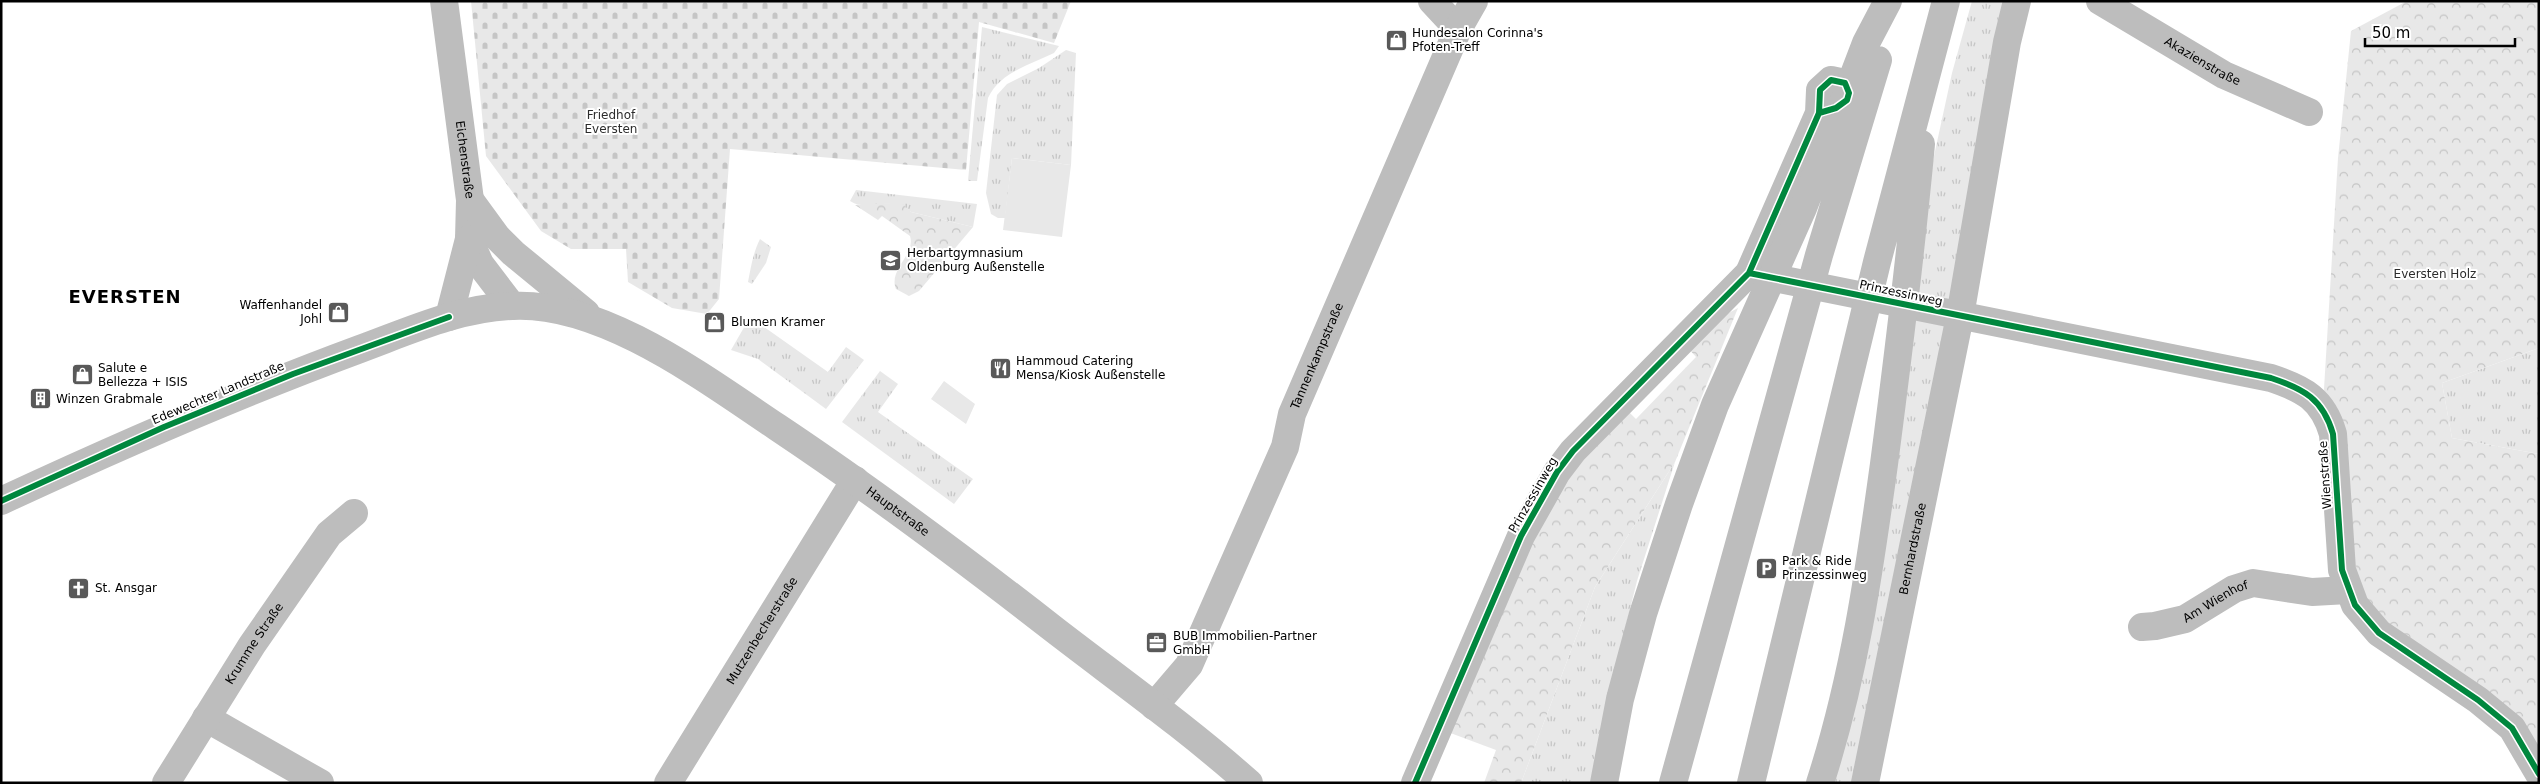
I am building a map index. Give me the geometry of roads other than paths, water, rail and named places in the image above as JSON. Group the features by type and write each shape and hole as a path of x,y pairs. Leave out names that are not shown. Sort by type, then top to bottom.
{"main road":[{"name":"Eichenstraße","path":"444,1 470,200 469,239 480,264 512,306"},
{"path":"1432,1 1458,29"},
{"name":"Tannenkampstraße","path":"1154,706 1189,665 1285,447 1292,414 1458,29 1474,1"},
{"path":"1604,783 1622,690 1643,614 1679,504 1715,405 1803,208 1866,43 1888,1"},
{"path":"1673,783 1819,255 1896,1"},
{"path":"1750,783 1877,262 1946,1"},
{"path":"1960,316 2007,42 2017,1"},
{"name":"Akazienstraße","path":"2100,1 2224,75 2309,112"},
{"path":"1820,783 1846,696 1858,642 1870,567 1908,280 1929,62"},
{"name":"Prinzessinweg","path":"1416,783 1521,536 1557,472 1573,451 1749,273 1819,113"},
{"path":"470,200 497,237 520,260 599,323"},
{"path":"449,317 469,239"},
{"path":"512,306 520,260"},
{"name":"Prinzessinweg","path":"1749,273 1960,316"},
{"name":"Hauptstraße","path":"512,306 558,310 599,323 669,357 738,400 855,480 935,538 1154,706 1249,783"},
{"name":"Edewechter Landstraße","path":"1,501 164,427 284,378 449,317 512,306"},
{"name":"Wienstraße","path":"1960,316 2271,378 2304,391 2317,402 2328,417 2333,434 2342,570 2348,590 2365,618 2379,633 2478,700 2512,728 2539,774"},
{"name":"Bernhardstraße","path":"1865,783 1960,316"},
{"name":"Mutzenbecherstraße","path":"668,783 855,480"},
{"name":"Krumme Straße","path":"166,783 252,645 329,534 354,513"},
{"name":"Am Wienhof","path":"2142,627 2155,626 2185,618 2234,589 2253,582 2312,592 2348,590"},
{"path":"206,718 320,783"}],"place":[{"name":"Hundesalon Corinna's Pfoten-Treff","path":"1396,40"},
{"name":"Herbartgymnasium Oldenburg Außenstelle","path":"891,260"},
{"name":"Waffenhandel Johl","path":"338,312"},
{"name":"Blumen Kramer","path":"715,322"},
{"name":"Hammoud Catering Mensa/Kiosk Außenstelle","path":"1000,368"},
{"name":"Salute e Bellezza + ISIS","path":"82,375"},
{"name":"Winzen Grabmale","path":"40,399"},
{"name":"Park & Ride Prinzessinweg","path":"1766,568"},
{"name":"St. Ansgar","path":"79,588"},
{"name":"BUB Immobilien-Partner GmbH","path":"1157,643"}],"district":[{"name":"EVERSTEN","path":"125,296"}],"park label":[{"name":"Friedhof Eversten","path":"611,122"},
{"name":"Eversten Holz","path":"2435,274"}]}
